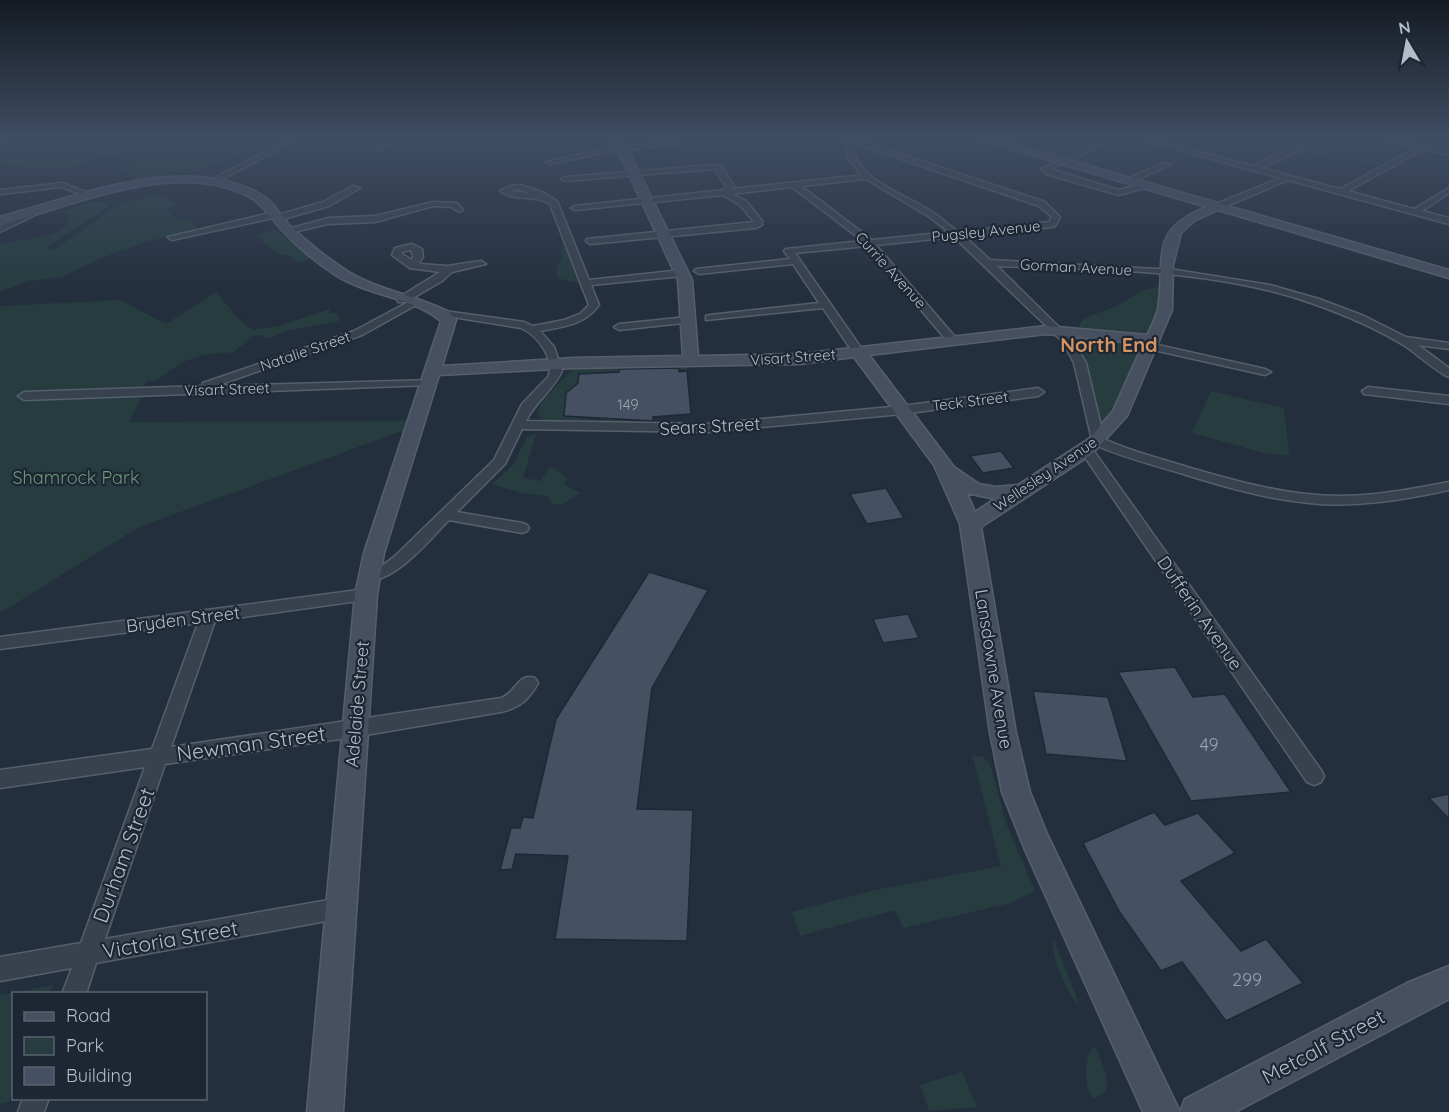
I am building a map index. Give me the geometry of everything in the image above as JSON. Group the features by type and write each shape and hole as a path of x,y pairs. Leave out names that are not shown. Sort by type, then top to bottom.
{"street":[{"path":"0,192 36,188"},
{"path":"70,188 92,196"},
{"path":"0,221 127,188"},
{"path":"230,188 258,198 289,230 348,277 407,302 441,312 514,322 532,329 549,347 555,364"},
{"path":"172,237 326,204 356,188"},
{"path":"642,188 687,287 691,362"},
{"path":"726,194 729,188"},
{"path":"574,208 779,188"},
{"name":"Currie Avenue","path":"797,188 847,223 869,242 952,340"},
{"path":"886,188 933,216 986,263 1073,348 1080,363 1092,445 1241,487 1308,499 1396,496 1434,491 1449,486"},
{"name":"Pugsley Avenue","path":"699,271 869,242 1040,226 1052,224 1056,217 1042,204 994,188"},
{"path":"1103,188 1119,193 1135,188"},
{"path":"1154,188 1449,274"},
{"name":"Wellesley Avenue","path":"970,524 1092,445 1121,412 1165,310 1166,271 1170,244 1177,229 1191,219 1263,188"},
{"path":"1325,188 1449,221"},
{"path":"1341,192 1348,188"},
{"path":"1415,212 1449,190"},
{"path":"532,329 573,319 589,312 594,302 556,207 550,200 539,194"},
{"path":"590,242 759,224 743,203 726,194"},
{"path":"289,230 328,221 375,219 433,204 454,204 459,210"},
{"path":"0,229 32,213"},
{"name":"Lansdowne Avenue","path":"791,256 858,352 946,470 970,524 1003,733 1016,792 1035,840 1162,1112"},
{"name":"Gorman Avenue","path":"986,263 1166,271 1210,276 1293,293 1336,308 1404,340"},
{"path":"413,266 427,270 448,270 481,264"},
{"name":"Natalie Street","path":"193,390 367,329 439,279 448,270"},
{"path":"587,283 682,273"},
{"path":"710,318 824,305"},
{"name":"Adelaide Street","path":"325,1112 354,729 368,585 387,510 448,324 447,316 441,312"},
{"path":"619,327 688,320"},
{"name":"Visart Street","path":"24,396 193,390 431,376 555,364 799,359 1055,330 1150,343"},
{"path":"1404,340 1449,346"},
{"path":"1404,340 1449,374"},
{"path":"1150,343 1265,372"},
{"name":"Bryden Street","path":"0,643 209,615 368,585 400,560 500,461 528,405 553,378 555,364"},
{"path":"1368,391 1449,400"},
{"name":"Teck Street","path":"902,410 1038,392"},
{"name":"Sears Street","path":"517,425 685,430 902,410"},
{"name":"Dufferin Avenue","path":"1092,445 1314,776"},
{"path":"946,470 978,492 1004,493 1028,487"},
{"path":"445,514 522,528"},
{"name":"Durham Street","path":"74,992 209,615"},
{"name":"Newman Street","path":"0,779 354,729 507,704 513,702 529,683"},
{"name":"Victoria Street","path":"0,969 340,909"},
{"name":"Metcalf Street","path":"1198,1112 1419,995 1449,982"}],"green space":[{"path":"153,195 168,197 167,200 179,204 167,209 179,221 190,219 200,230 148,241 104,257 61,277 28,281 0,292 0,244 52,234 67,223 69,214 64,212 85,203 108,203 108,207 64,235 46,250 57,248 119,205"},
{"path":"276,230 311,259 297,263 288,254 282,256 256,236"},
{"path":"563,241 579,283 557,278 556,269 562,259"},
{"path":"1166,285 1161,320 1098,441 1080,363 1055,330 1075,332 1084,318 1114,307 1144,290"},
{"name":"Shamrock Park","path":"216,292 241,321 253,330 279,326 330,309 329,313 337,313 340,317 339,321 285,331 271,338 263,338 263,335 253,336 234,352 203,355 183,362 156,380 146,381 144,386 146,388 129,422 416,421 413,431 399,432 139,527 0,613 0,306 120,300 166,324"},
{"path":"686,366 688,369 620,369 619,372 579,374 578,383 564,416 596,420 628,418 628,421 637,422 544,420 537,416 541,404 573,369"},
{"path":"1211,391 1284,408 1289,456 1264,453 1192,433"},
{"path":"536,433 523,478 541,481 549,467 555,468 567,479 564,484 580,493 562,505 551,504 548,496 522,493 492,484 513,465 527,437"},
{"path":"972,755 983,757 990,764 1006,823 1035,891 1011,903 903,928 895,910 800,936 792,912 870,891 1001,866"},
{"path":"1054,940 1080,1006 1070,995 1057,964"},
{"path":"53,985 50,992 16,992"},
{"path":"12,993 12,1092 9,1102 0,1104 0,995"},
{"path":"1092,1048 1096,1048 1106,1074 1107,1087 1105,1092 1094,1099 1086,1081 1087,1060"},
{"path":"962,1072 977,1107 929,1111 920,1085"}],"building":[{"path":"679,368 679,372 687,371 691,414 653,417 653,421 564,416 566,393 578,383 579,374 619,372 619,369"},
{"path":"1001,451 1014,468 983,473 970,456"},
{"path":"886,488 904,518 867,524 850,494"},
{"path":"649,572 708,590 652,688 637,809 693,810 687,941 555,939 568,856 516,854 512,869 500,870 511,828 520,828 523,817 533,818 556,719"},
{"path":"908,614 919,638 883,643 873,619"},
{"path":"1175,667 1193,697 1225,694 1291,792 1191,801 1118,672"},
{"path":"1033,691 1108,697 1127,761 1046,754"},
{"path":"1449,794 1449,819 1429,798"},
{"path":"1154,812 1165,825 1198,813 1235,853 1181,881 1241,951 1266,939 1303,983 1226,1021 1182,962 1161,971 1119,911 1083,843"}],"district":[{"name":"North End","path":"1109,344"}]}
